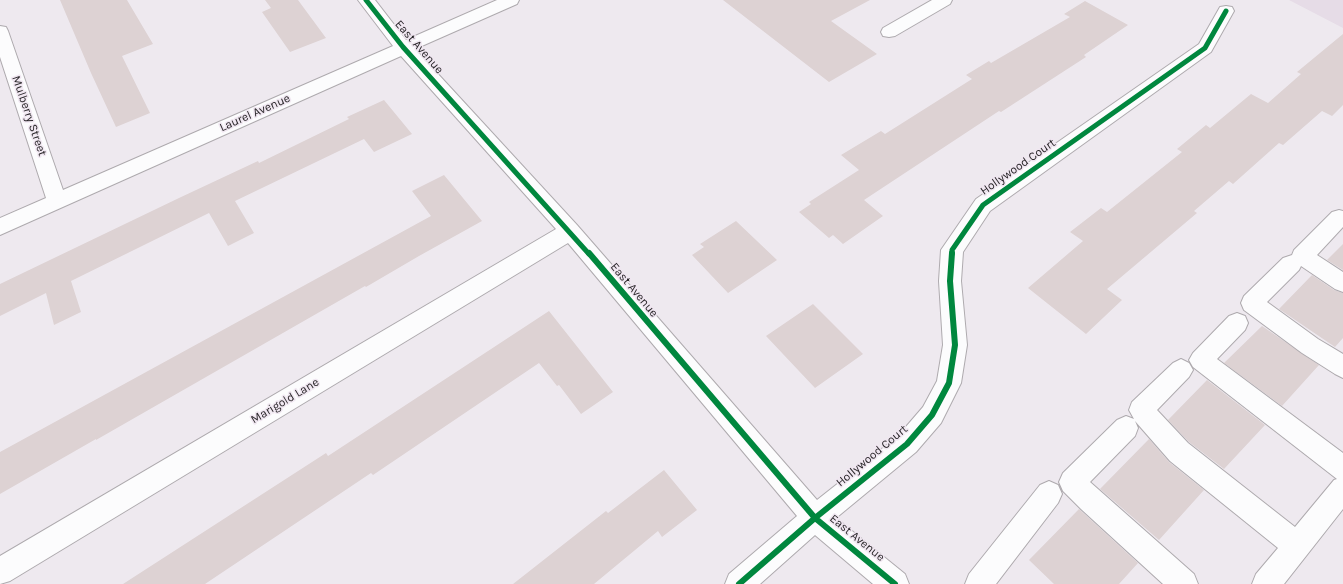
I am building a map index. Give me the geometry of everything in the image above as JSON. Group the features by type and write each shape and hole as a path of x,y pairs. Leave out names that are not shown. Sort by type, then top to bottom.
{"street":[{"name":"East Avenue","path":"366,0 403,47 570,232 815,518 895,584"},
{"name":"Laurel Avenue","path":"0,227 511,0"},
{"path":"889,32 944,0"},
{"name":"Hollywood Court","path":"739,584 815,518 907,444 932,415 949,383 955,344 950,281 952,250 983,205 1206,48 1226,11"},
{"name":"Mulberry Street","path":"0,31 57,201"},
{"path":"1339,218 1302,256 1343,283"},
{"name":"Marigold Lane","path":"0,572 570,232"},
{"path":"1290,264 1252,303 1310,346 1343,367"},
{"path":"1237,323 1201,360 1343,469"},
{"path":"1181,370 1141,410 1179,452 1297,546"},
{"path":"1126,428 1072,482 1184,584"},
{"path":"1266,584 1343,489"},
{"path":"979,584 1048,494"}],"shaded area":[{"path":"1289,0 1343,0 1343,28"}],"building":[{"path":"60,0 127,0 153,44 122,56 150,113 116,127"},
{"path":"265,0 298,0 326,38 290,52 262,12 271,8"},
{"path":"723,0 870,0 831,21 877,54 829,82"},
{"path":"1085,1 1128,25 1084,55 1086,57 1001,112 999,111 864,200 883,216 843,244 833,235 829,238 799,212 811,204 809,202 859,170 841,155 881,131 885,134 972,79 966,75 989,61 991,63 1070,17 1064,14"},
{"path":"1343,34 1343,105 1332,116 1322,111 1283,145 1279,143 1233,184 1229,181 1194,211 1197,213 1107,289 1122,300 1086,334 1028,288 1083,241 1070,232 1101,208 1107,212 1182,152 1177,149 1206,125 1210,128 1251,94 1268,103 1301,74 1297,72"},
{"path":"384,100 412,134 374,152 364,139 235,201 254,233 228,246 209,213 71,281 81,312 54,325 46,293 0,316 0,284 258,161 259,163 349,119 347,117"},
{"path":"444,175 482,221 0,494 0,452 431,216 412,191"},
{"path":"736,221 777,260 728,293 692,255 704,247 700,244"},
{"path":"1343,244 1343,270 1327,260"},
{"path":"1312,275 1334,290 1343,293 1343,338 1335,347 1279,309"},
{"path":"813,304 863,354 815,388 766,336"},
{"path":"549,311 613,392 581,414 559,385 557,386 539,363 373,475 371,473 205,584 123,584 326,453 328,456"},
{"path":"1262,326 1319,365 1282,406 1224,363"},
{"path":"1207,380 1265,425 1224,469 1189,442 1168,420"},
{"path":"1149,439 1169,462 1204,490 1159,540 1100,489"},
{"path":"664,470 697,510 662,537 658,531 594,584 513,584 606,511 608,513"},
{"path":"1079,509 1138,563 1119,584 1054,584 1029,560"}],"cycle path":[{"path":"366,0 403,47 570,231 815,518 895,584"},
{"path":"739,584 815,518 907,444 932,415 949,383 955,345 950,281 952,250 983,205 1205,48 1226,11"}]}
